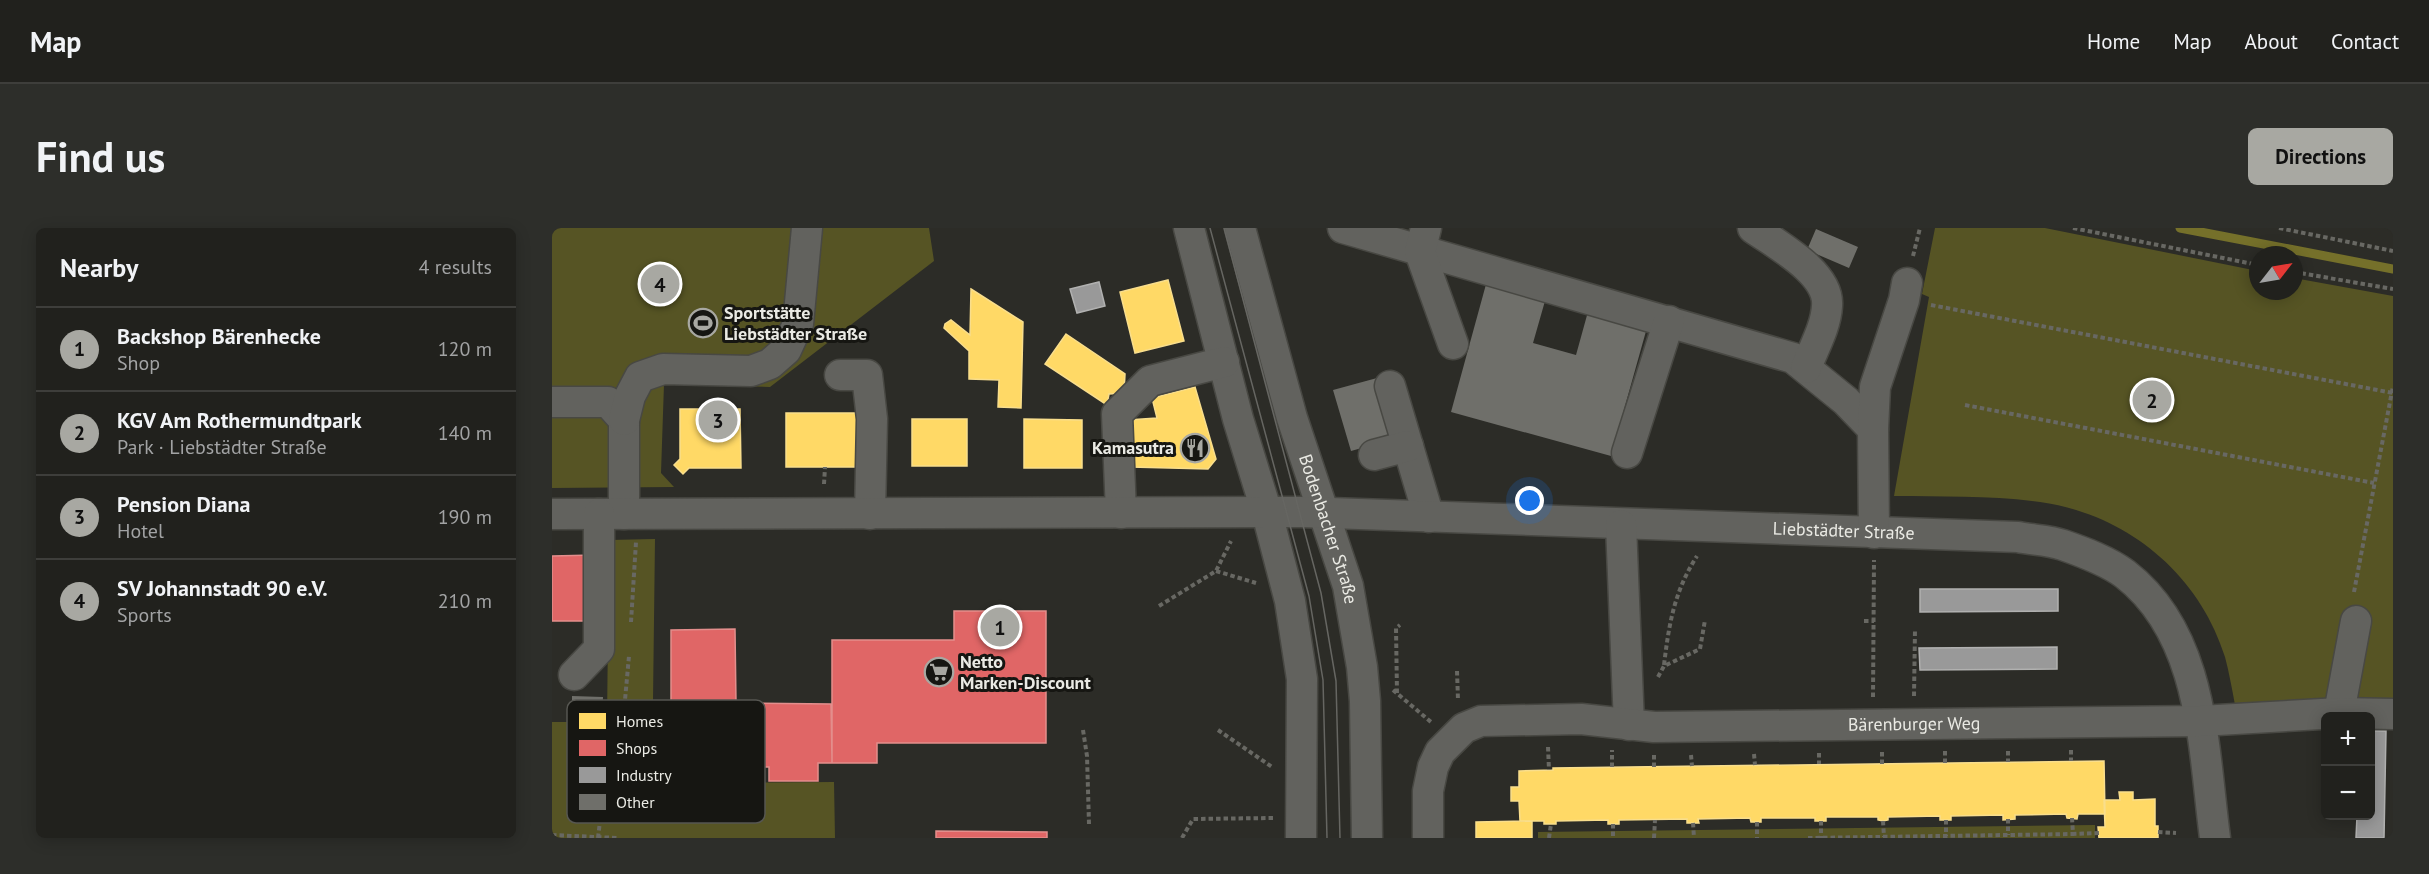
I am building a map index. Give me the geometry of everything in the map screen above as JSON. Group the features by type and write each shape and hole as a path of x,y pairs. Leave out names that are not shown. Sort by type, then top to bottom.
{"street":[{"path":"574,675 599,649 620,523 624,420 630,396 640,377 663,369 751,371 770,364 786,350 798,324 807,228"},
{"path":"1189,228 1238,419 1267,513 1290,601 1302,679 1301,838"},
{"name":"Bodenbacher Straße","path":"1240,228 1292,418 1348,586 1362,667 1367,750 1367,838"},
{"path":"1345,228 1423,240 1669,321 1793,358 1846,401 1873,429"},
{"path":"1753,228 1808,267 1823,285 1828,304 1825,319 1806,368"},
{"path":"1423,240 1454,344"},
{"path":"1874,533 1875,387 1905,292"},
{"path":"1627,453 1669,321"},
{"path":"1121,513 1117,414 1150,381 1224,362"},
{"path":"840,375 867,375 872,419 870,514"},
{"path":"1390,386 1430,517"},
{"path":"552,402 608,402 624,420"},
{"path":"1374,455 1408,446"},
{"name":"Liebstädter Straße","path":"552,514 620,523 870,514 1060,511 1324,513 2018,537 2050,543 2081,553 2124,574 2147,596 2166,619 2179,643 2190,674 2200,721 2215,838"},
{"path":"1622,525 1642,726"},
{"path":"2339,712 2356,621"},
{"name":"Bärenburger Weg","path":"1428,838 1428,791 1433,767 1440,752 1464,728 1480,721 1581,719 1642,726 2200,721 2321,714"},
{"name":"Bärenburger Weg","path":"2375,714 2393,714"}],"path":[{"path":"2073,228 2249,263"},
{"path":"2279,228 2393,251"},
{"path":"2303,274 2393,289"},
{"path":"1905,292 2392,393"},
{"path":"2356,621 2349,619 2393,386"},
{"path":"1965,405 2374,483"},
{"path":"825,467 825,480"},
{"path":"620,523 631,626"},
{"path":"1642,726 1653,685 1664,666 1670,618 1687,571 1713,528"},
{"path":"1873,723 1874,533"},
{"path":"1159,606 1216,571 1233,537"},
{"path":"1216,571 1240,580 1263,583"},
{"path":"1664,666 1700,649 1705,620"},
{"path":"1864,621 1874,621"},
{"path":"1397,693 1396,628 1400,625"},
{"path":"1914,670 1915,630"},
{"path":"625,700 629,647"},
{"path":"1390,688 1452,740"},
{"path":"1083,730 1087,756 1089,824"},
{"path":"1218,730 1279,772"},
{"path":"1548,739 1549,770"},
{"path":"1182,838 1193,819 1276,818"},
{"path":"2072,818 2073,836"},
{"path":"1654,838 1655,819"},
{"path":"2008,819 2008,835"},
{"path":"1883,820 1884,837"},
{"path":"1946,820 1946,836"},
{"path":"1821,821 1821,838"},
{"path":"1757,822 1757,838"},
{"path":"1693,823 1694,838"},
{"path":"1549,838 1551,824"},
{"path":"1613,824 1613,838"},
{"path":"2158,832 2176,833"},
{"path":"1808,838 2099,834"},
{"path":"552,835 618,838"}],"shaded area":[{"name":"Sportstätte Liebstädter Straße","path":"552,228 929,228 934,261 770,387 664,384 661,473 674,487 552,488"},
{"path":"1935,228 2045,228 2249,269 2249,300 2303,300 2303,280 2393,296 2393,703 2235,705 2225,657 2213,627 2197,599 2178,574 2155,552 2129,534 2102,519 2040,502 1985,497 1894,496 1929,297 1922,294"},
{"path":"655,539 653,700 607,700 609,540"},
{"path":"552,722 567,722 567,823 765,823 765,782 834,782 835,838 552,838"},
{"path":"2095,825 2095,838 1538,838 1538,832"}],"building: Homes":[{"path":"1168,280 1184,341 1135,353 1120,292"},
{"path":"971,289 1023,322 1021,408 998,407 999,380 969,379 969,351 944,328 945,324 951,320 970,335"},
{"path":"1066,334 1125,374 1124,393 1109,394 1107,405 1045,364"},
{"path":"1195,387 1216,459 1208,469 1131,467 1128,420 1157,418 1152,398"},
{"path":"680,409 740,409 741,468 689,468 683,474 674,465 680,459"},
{"path":"786,413 864,413 864,467 786,467"},
{"path":"912,419 967,419 967,466 912,466"},
{"path":"1024,419 1082,420 1082,468 1024,468"},
{"path":"2104,761 2105,814 2078,814 2077,819 2067,818 2066,814 2015,815 2015,819 2003,820 2003,815 1951,816 1951,820 1940,820 1940,816 1888,817 1888,820 1883,821 1878,820 1878,817 1826,817 1826,821 1815,821 1815,818 1761,818 1761,822 1751,822 1750,818 1698,819 1699,823 1687,823 1687,819 1619,820 1619,824 1608,824 1608,820 1556,821 1556,824 1544,824 1544,821 1520,821 1519,801 1511,801 1511,787 1519,787 1519,771 1553,770 1553,768"},
{"path":"2119,792 2133,792 2133,800 2155,799 2155,826 2158,826 2158,838 2099,838 2098,827 2105,827 2104,800 2120,800"},
{"path":"1532,821 1532,838 1476,838 1476,822"}],"building: Shops":[{"path":"594,555 594,621 552,621 552,556"},
{"name":"Netto Marken-Discount","path":"954,611 1046,611 1046,743 877,743 877,763 832,763 832,640 954,640"},
{"path":"735,629 736,700 671,700 671,630"},
{"path":"765,703 831,704 832,763 818,763 818,781 769,781 769,767 765,767"},
{"path":"936,831 1047,832 1047,838 936,838"}],"building: Industry":[{"path":"1099,282 1105,306 1077,313 1070,289"},
{"path":"1920,589 2058,589 2058,611 1920,612"},
{"path":"2057,647 2057,669 1920,670 1919,648"},
{"path":"2375,731 2386,731 2384,838 2356,838 2357,820 2375,820"}],"building: Other":[{"path":"1816,229 1858,247 1849,268 1807,250"},
{"path":"1488,277 1547,294 1533,343 1576,355 1589,308 1648,324 1611,456 1451,412"},
{"path":"1377,378 1394,439 1351,451 1333,390"},
{"path":"572,696 603,697 603,700 572,700"}],"waterway":[{"path":"2180,228 2393,269"}],"tram line":[{"path":"1210,228 1309,596 1323,680 1327,838"},
{"path":"1224,228 1321,593 1336,681 1340,838"}],"place":[{"name":"SV Johannstadt 90 e.V.","path":"660,284"},
{"name":"Sportstätte Liebstädter Straße","path":"703,323"},
{"name":"KGV Am Rothermundtpark","path":"2152,400"},
{"name":"Pension Diana","path":"718,420"},
{"name":"Kamasutra","path":"1195,448"},
{"name":"Backshop Bärenhecke","path":"1000,627"},
{"name":"Netto Marken-Discount","path":"939,672"}]}
